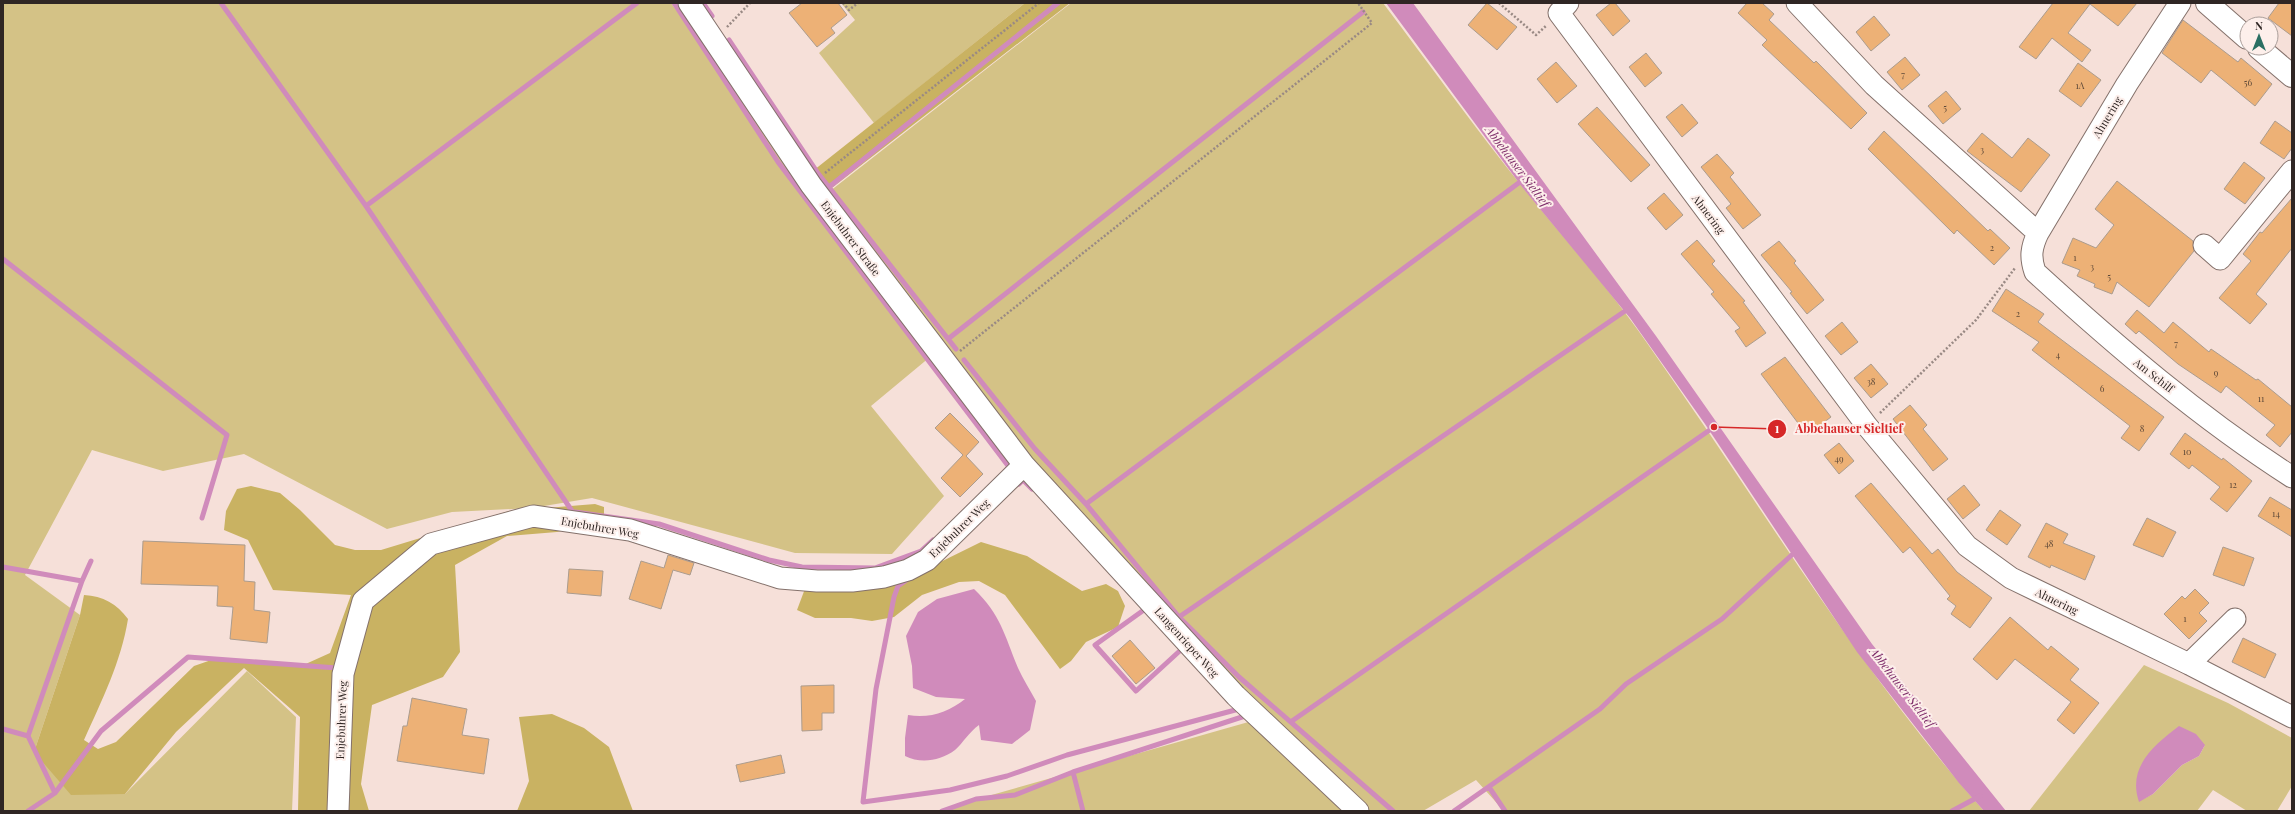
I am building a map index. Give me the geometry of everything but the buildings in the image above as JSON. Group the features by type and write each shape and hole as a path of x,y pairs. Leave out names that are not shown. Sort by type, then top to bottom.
{"main road":[{"path":"2207,3 2239,31"},
{"path":"2268,56 2292,76"}],"street":[{"name":"Enjebuhrer Straße","path":"689,3 715,39 811,185 1024,465"},
{"path":"1797,3 1874,85 2038,233"},
{"name":"Ahnering","path":"2031,258 2032,246 2038,233 2127,84 2180,3"},
{"name":"Ahnering","path":"1564,8 1867,426 1968,546 2010,578 2189,664 2292,717"},
{"path":"2204,245 2220,259 2292,171"},
{"name":"Am Schilf","path":"2031,258 2035,272 2117,346 2249,450 2292,478"},
{"name":"Enjebuhrer Weg","path":"338,811 343,674 363,601 431,544 533,516 630,530 780,578 845,581 884,577 908,570 927,560 1024,465"},
{"name":"Langenrieper Weg","path":"1024,465 1236,696 1358,811"},
{"path":"2189,664 2235,619"}],"path":[{"path":"715,39 750,3"},
{"path":"843,3 849,10 858,3"},
{"path":"825,173 1039,3"},
{"path":"945,362 1372,22 1358,3"},
{"path":"1499,3 1536,35 1564,8"},
{"path":"1867,426 1976,320 2013,269 2031,258"}],"shaded area":[{"path":"3,3 671,3 930,357 871,406 944,496 892,554 795,553 592,498 532,508 452,512 387,529 244,454 163,471 92,450 25,575 80,615 34,752 125,794 247,671 296,717 292,811 3,811"},
{"path":"841,3 1025,3 874,123 819,53 855,20"},
{"path":"1025,3 1070,3 824,194 809,174"},
{"path":"1071,3 1383,3 1470,120 1633,323 1850,641 1937,756 1984,811 1504,811 1476,780 1423,811 941,811 967,802 1252,721 1080,519 825,195"},
{"path":"251,486 280,493 300,510 335,545 355,550 381,550 509,511 595,504 604,507 604,516 600,522 557,532 507,536 455,565 460,652 443,677 372,705 361,784 369,811 298,811 300,717 244,668 176,732 125,794 71,795 34,752 80,615 84,595 97,597 109,602 119,609 128,619 116,666 84,740 98,749 116,742 194,666 217,658 299,667 330,653 351,595 273,590 248,540 224,530 226,511 237,489"},
{"path":"981,542 1027,556 1082,591 1106,584 1118,591 1125,606 1118,627 1086,642 1071,661 1060,669 1005,595 979,581 959,582 922,595 894,617 872,621 851,618 815,618 797,610 806,586 908,578"},
{"path":"2144,665 2228,703 2292,738 2292,786 2277,811 2247,811 2213,790 2197,811 2029,811","holes":["2205,745 2199,756 2182,765 2153,794 2139,801"]},
{"path":"552,714 584,728 609,747 633,811 517,811 529,781 519,717"}],"water":[{"path":"1386,3 1413,3 1656,336 1872,644 2006,811 1984,811 1959,783 1857,652 1705,424 1630,318 1522,187"},
{"path":"974,589 983,598 996,616 1018,668 1036,701 1030,730 1012,744 981,740 979,725 955,750 943,757 924,761 905,756 905,738 908,715 931,715 952,708 965,699 936,697 913,688 912,666 906,636 918,612 937,599"},
{"path":"2179,726 2196,734 2205,745 2199,756 2182,765 2153,794 2139,802 2136,789 2137,778 2145,758 2152,749"}],"waterway":[{"path":"221,3 366,206 572,511"},
{"path":"366,206 637,3"},
{"path":"674,3 778,162 1009,467 1006,470"},
{"path":"703,3 712,16"},
{"path":"829,187 1058,3"},
{"path":"948,339 1363,12"},
{"path":"729,40 817,172 956,349"},
{"path":"1086,504 1524,179"},
{"path":"3,259 227,435 202,518"},
{"path":"1179,617 1628,309"},
{"path":"964,360 1035,449 1086,504 1179,617 1239,677 1393,811"},
{"path":"1292,721 1714,427"},
{"path":"1019,484 1023,480 1032,489"},
{"path":"575,512 659,524 769,560 802,567 875,568 921,551 933,540"},
{"path":"1454,811 1600,709 1626,684 1722,619 1795,552"},
{"path":"28,811 55,793 28,736 82,581 91,561"},
{"path":"3,567 82,581"},
{"path":"908,579 898,586 894,597 876,689 863,802 950,790 1007,776 1067,755 1239,709"},
{"path":"1148,607 1095,645 1136,691 1184,647"},
{"path":"55,793 101,731 188,657 337,668"},
{"path":"942,811 976,799 1015,795 1073,772 1245,716"},
{"path":"3,729 28,736"},
{"path":"1073,772 1083,811"},
{"path":"1489,787 1505,811"},
{"path":"1952,811 1980,796"}],"place":[{"name":"Abbehauser Sieltief","path":"1714,427"}]}
